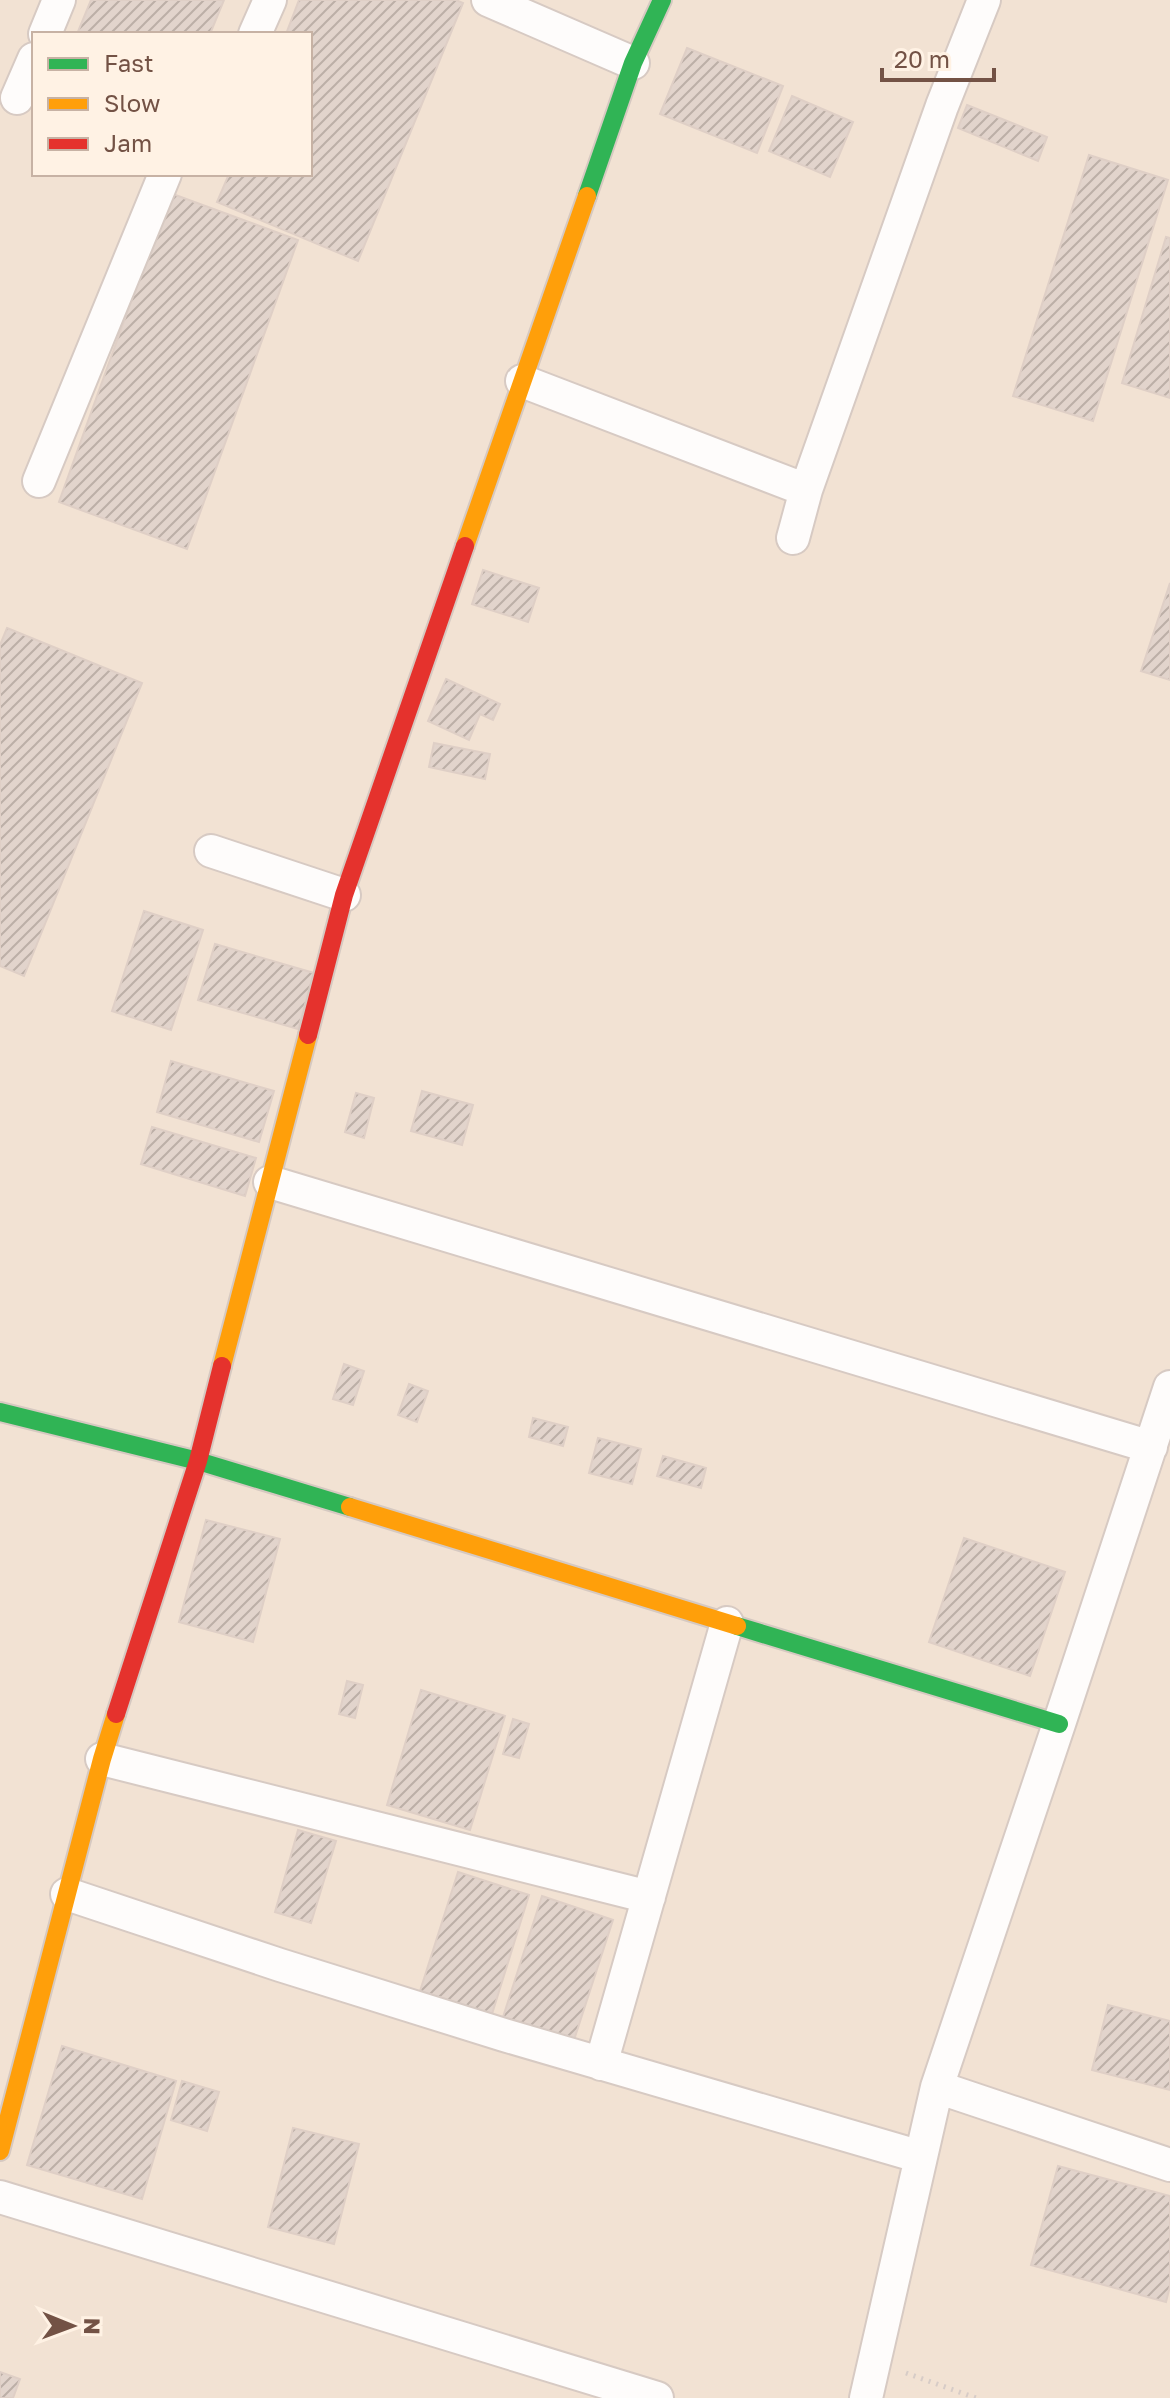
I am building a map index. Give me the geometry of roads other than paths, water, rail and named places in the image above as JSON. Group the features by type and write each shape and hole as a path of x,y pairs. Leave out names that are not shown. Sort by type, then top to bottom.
{"street":[{"path":"46,32 59,0"},
{"path":"256,32 270,0"},
{"path":"488,0 633,63"},
{"path":"0,2151 102,1759 198,1461 344,895 633,63 662,0"},
{"path":"793,538 806,490 942,106 984,0"},
{"path":"17,98 32,64"},
{"path":"39,481 164,176"},
{"path":"522,381 806,490"},
{"path":"211,851 344,895"},
{"path":"270,1182 1151,1447"},
{"path":"866,2398 937,2087 1170,1387"},
{"path":"0,1412 198,1461 1059,1724"},
{"path":"601,2064 727,1623"},
{"path":"102,1759 649,1897"},
{"path":"67,1894 280,1965 601,2064 921,2157"},
{"path":"937,2087 1170,2165"},
{"path":"0,2197 657,2398"}]}
